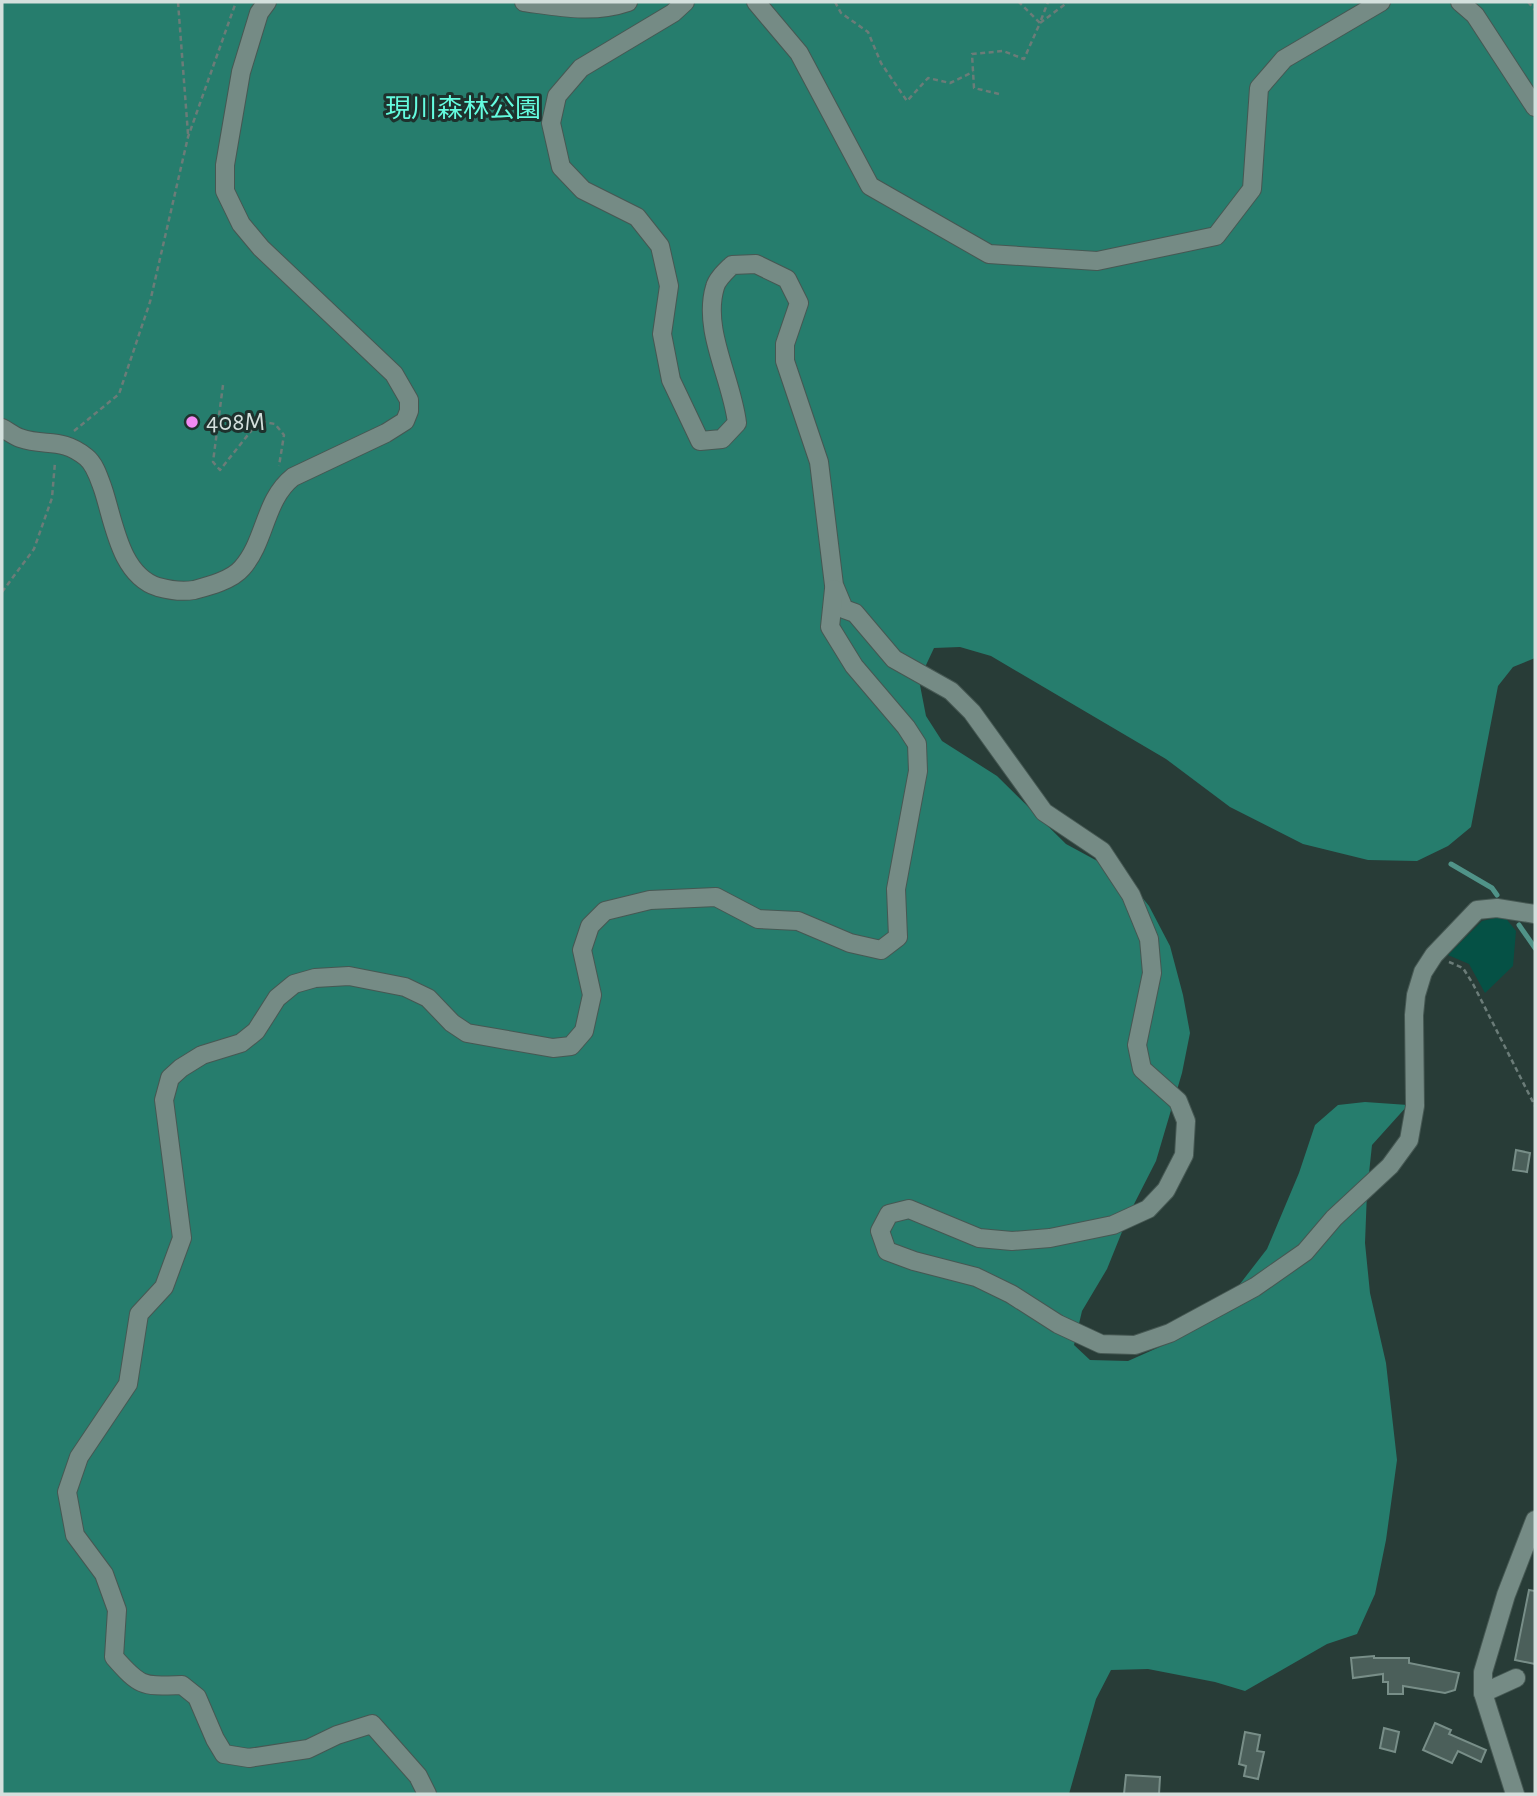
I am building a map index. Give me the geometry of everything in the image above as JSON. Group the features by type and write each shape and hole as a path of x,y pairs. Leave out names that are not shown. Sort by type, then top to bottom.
{"street":[{"path":"2,428 20,438 60,443 87,458 97,473 126,561 149,584 187,591 209,586 241,570 253,552 275,497 284,484 405,421 409,400 394,374 261,248 241,225 225,191 225,165 241,72 259,13 267,2"},
{"path":"524,2 589,10 609,9 628,2"},
{"path":"428,1794 418,1776 372,1724 337,1735 308,1749 249,1758 224,1754 197,1697 183,1685 148,1686 130,1676 114,1657 117,1610 104,1573 75,1535 67,1492 79,1457 128,1384 139,1314 164,1287 182,1238 164,1100 170,1078 202,1055 241,1043 256,1031 278,998 294,984 315,978 349,976 405,987 428,998 452,1023 467,1033 553,1048 571,1046 584,1031 592,995 582,950 590,926 605,911 650,900 716,897 758,919 798,921 850,943 881,950 898,937 896,890 918,771 916,744 906,727 853,666 830,627 834,585 819,462 785,361 785,344 799,303 787,279 756,264 732,265 715,284 712,308 715,342 734,401 737,422 722,439 700,441 671,380 662,334 669,286 660,246 637,217 583,190 561,167 555,146 551,123 557,96 581,68 673,13 685,2"},
{"path":"756,2 799,52 870,186 989,254 1097,261 1216,236 1252,190 1259,88 1284,59 1381,2"},
{"path":"1460,2 1475,15 1535,107"},
{"path":"834,585 845,609 855,613 894,659 951,691 972,712 1044,812 1102,851 1124,884 1149,939 1152,973 1137,1045 1142,1069 1178,1101 1186,1121 1184,1155 1166,1190 1148,1209 1113,1224 1050,1238 1012,1241 979,1238 909,1209 889,1214 880,1231 887,1251 976,1278 1011,1294 1058,1324 1101,1344 1135,1345 1170,1333 1255,1287 1304,1252 1334,1218 1391,1166 1409,1140 1415,1106 1414,1015 1416,995 1423,972 1434,955 1477,910 1497,908 1535,914"},
{"path":"1515,1794 1483,1693 1483,1672 1535,1520"},
{"path":"1483,1693 1516,1678"}],"path":[{"path":"178,2 188,137"},
{"path":"2,592 34,550 52,498 54,463 60,443 119,394 150,302 188,137 236,2"},
{"path":"835,2 841,13 868,32 881,63 907,101 928,78 950,83 973,72"},
{"path":"1019,2 1040,23"},
{"path":"999,94 974,88 972,54 1003,51 1024,59 1048,2"},
{"path":"1040,23 1068,2"},
{"path":"1528,2 1535,10"},
{"path":"223,385 213,462 220,470 259,421 275,424 284,435 275,497"},
{"path":"1434,955 1463,968 1535,1106"}],"green space":[{"name":"現川森林公園","path":"2,2 1535,2 1535,658 1513,667 1498,686 1471,827 1448,846 1417,861 1368,860 1303,844 1230,807 1166,759 991,656 960,647 934,648 919,680 926,716 942,741 997,776 1066,844 1125,876 1149,906 1170,946 1183,995 1190,1033 1182,1073 1156,1161 1130,1212 1107,1269 1082,1311 1074,1345 1090,1360 1128,1361 1182,1337 1233,1293 1267,1249 1299,1173 1315,1125 1338,1105 1365,1102 1408,1105 1372,1145 1367,1192 1365,1243 1370,1293 1386,1363 1397,1460 1386,1540 1375,1594 1357,1634 1327,1644 1245,1691 1215,1682 1148,1669 1111,1670 1096,1699 1069,1794 2,1794"},
{"path":"1504,916 1516,931 1513,966 1485,993 1469,964 1448,955 1482,921"}],"building":[{"path":"1516,1150 1530,1153 1527,1172 1513,1170"},
{"path":"1529,1590 1535,1591 1535,1664 1515,1660"},
{"path":"1351,1658 1409,1658 1409,1663 1459,1673 1455,1690 1445,1693 1403,1686 1403,1694 1388,1694 1388,1682 1383,1682 1383,1674 1353,1678"},
{"path":"1435,1723 1451,1730 1449,1734 1486,1750 1481,1762 1458,1751 1452,1763 1423,1750"},
{"path":"1384,1728 1399,1732 1395,1752 1380,1748"},
{"path":"1245,1732 1260,1735 1257,1751 1264,1752 1258,1779 1244,1776 1246,1766 1239,1764"},
{"path":"1126,1775 1160,1777 1159,1794 1124,1794"}],"waterway":[{"path":"1451,864 1492,888 1497,895"},
{"path":"1519,925 1535,948"}],"place":[{"name":"408M","path":"192,422"}]}
